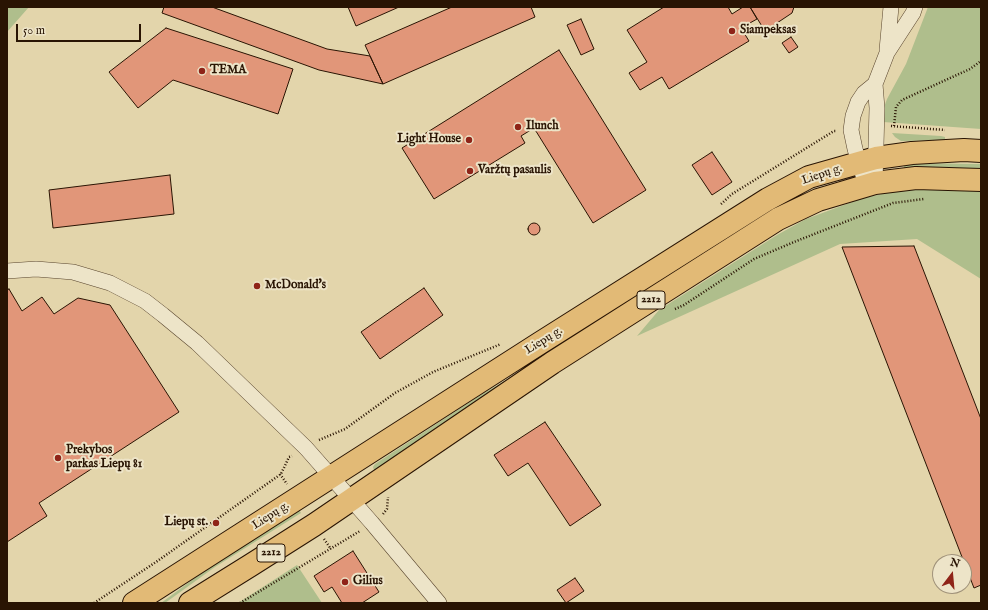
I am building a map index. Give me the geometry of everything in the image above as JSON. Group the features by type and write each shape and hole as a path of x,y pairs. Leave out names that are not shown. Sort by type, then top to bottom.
{"main road":[{"name":"Liepų g.","path":"134,603 768,199 809,177 868,161 912,153 964,150 981,151"},
{"name":"Liepų g.","path":"190,603 258,561 351,500 552,363 778,219 818,200 871,184 916,178 981,180"}],"street":[{"path":"887,53 891,7"},
{"path":"871,184 868,161 877,108 875,84 887,53 913,13 915,7"},
{"path":"868,161 851,130 853,116 858,102 864,93 875,84"},
{"path":"7,270 36,269 73,272 110,283 145,301 197,343 306,448 372,523 439,603"}],"path":[{"path":"949,131 894,126 896,107 902,100 970,69 981,61"},
{"path":"671,311 684,305 754,259 893,203 929,198"},
{"path":"94,603 156,562 281,474 289,457 322,438 345,428 395,393 433,372 504,343"},
{"path":"240,603 372,523 387,509 390,492"}],"green space":[{"path":"7,7 29,7 7,32"},
{"path":"928,7 981,7 981,129 883,122 883,110 887,99 906,64"},
{"path":"892,133 941,136 945,137 945,140 901,141"},
{"path":"904,163 981,164 981,170 904,169"},
{"path":"928,188 981,188 981,279 917,239 840,244 637,336 659,310 777,235 806,219 863,198 891,192"},
{"path":"542,359 377,470 374,470 373,467 375,464 479,396"},
{"path":"298,508 301,513 215,567 165,603 161,603 215,563"},
{"path":"297,565 322,603 238,603"}],"building":[{"path":"164,7 212,7 327,49 370,56 383,84 319,70 162,13"},
{"path":"348,7 399,7 356,26"},
{"path":"452,7 531,7 535,17 383,84 365,45"},
{"path":"664,7 728,7 732,14 743,7 750,7 757,19 741,28 749,41 669,89 662,77 640,90 629,73 647,62 627,30"},
{"path":"750,7 794,7 792,13 765,31"},
{"path":"581,19 594,49 581,55 567,25"},
{"name":"TEMA","path":"166,28 293,69 278,114 173,80 138,108 109,72"},
{"path":"791,37 798,47 789,53 782,43"},
{"name":"Light House","path":"559,50 646,190 593,223 534,128 521,136 525,143 434,199 402,148"},
{"path":"712,152 732,182 712,195 692,165"},
{"path":"170,175 174,214 53,228 49,190"},
{"path":"532,223 536,223 540,229 536,235 532,235 528,231 528,227"},
{"path":"914,246 981,419 981,585 974,588 972,583 972,554 961,554 842,247"},
{"path":"424,288 443,315 380,359 361,332"},
{"name":"Prekybos parkas Liepų 81","path":"9,289 22,311 42,297 54,314 78,298 110,305 179,412 39,503 47,516 7,542 7,290"},
{"path":"545,422 601,505 570,526 528,463 508,476 494,455"},
{"name":"Gilius","path":"353,551 379,592 362,603 342,603 332,587 324,592 314,576"},
{"path":"575,578 584,591 566,603 557,590"}],"place":[{"name":"Siampeksas","path":"732,31"},
{"name":"TEMA","path":"202,71"},
{"name":"Ilunch","path":"518,127"},
{"name":"Light House","path":"469,140"},
{"name":"Varžtų pasaulis","path":"470,171"},
{"name":"McDonald's","path":"257,286"},
{"name":"Prekybos parkas Liepų 81","path":"58,458"},
{"name":"Liepų st.","path":"216,523"},
{"name":"Gilius","path":"345,582"}]}
